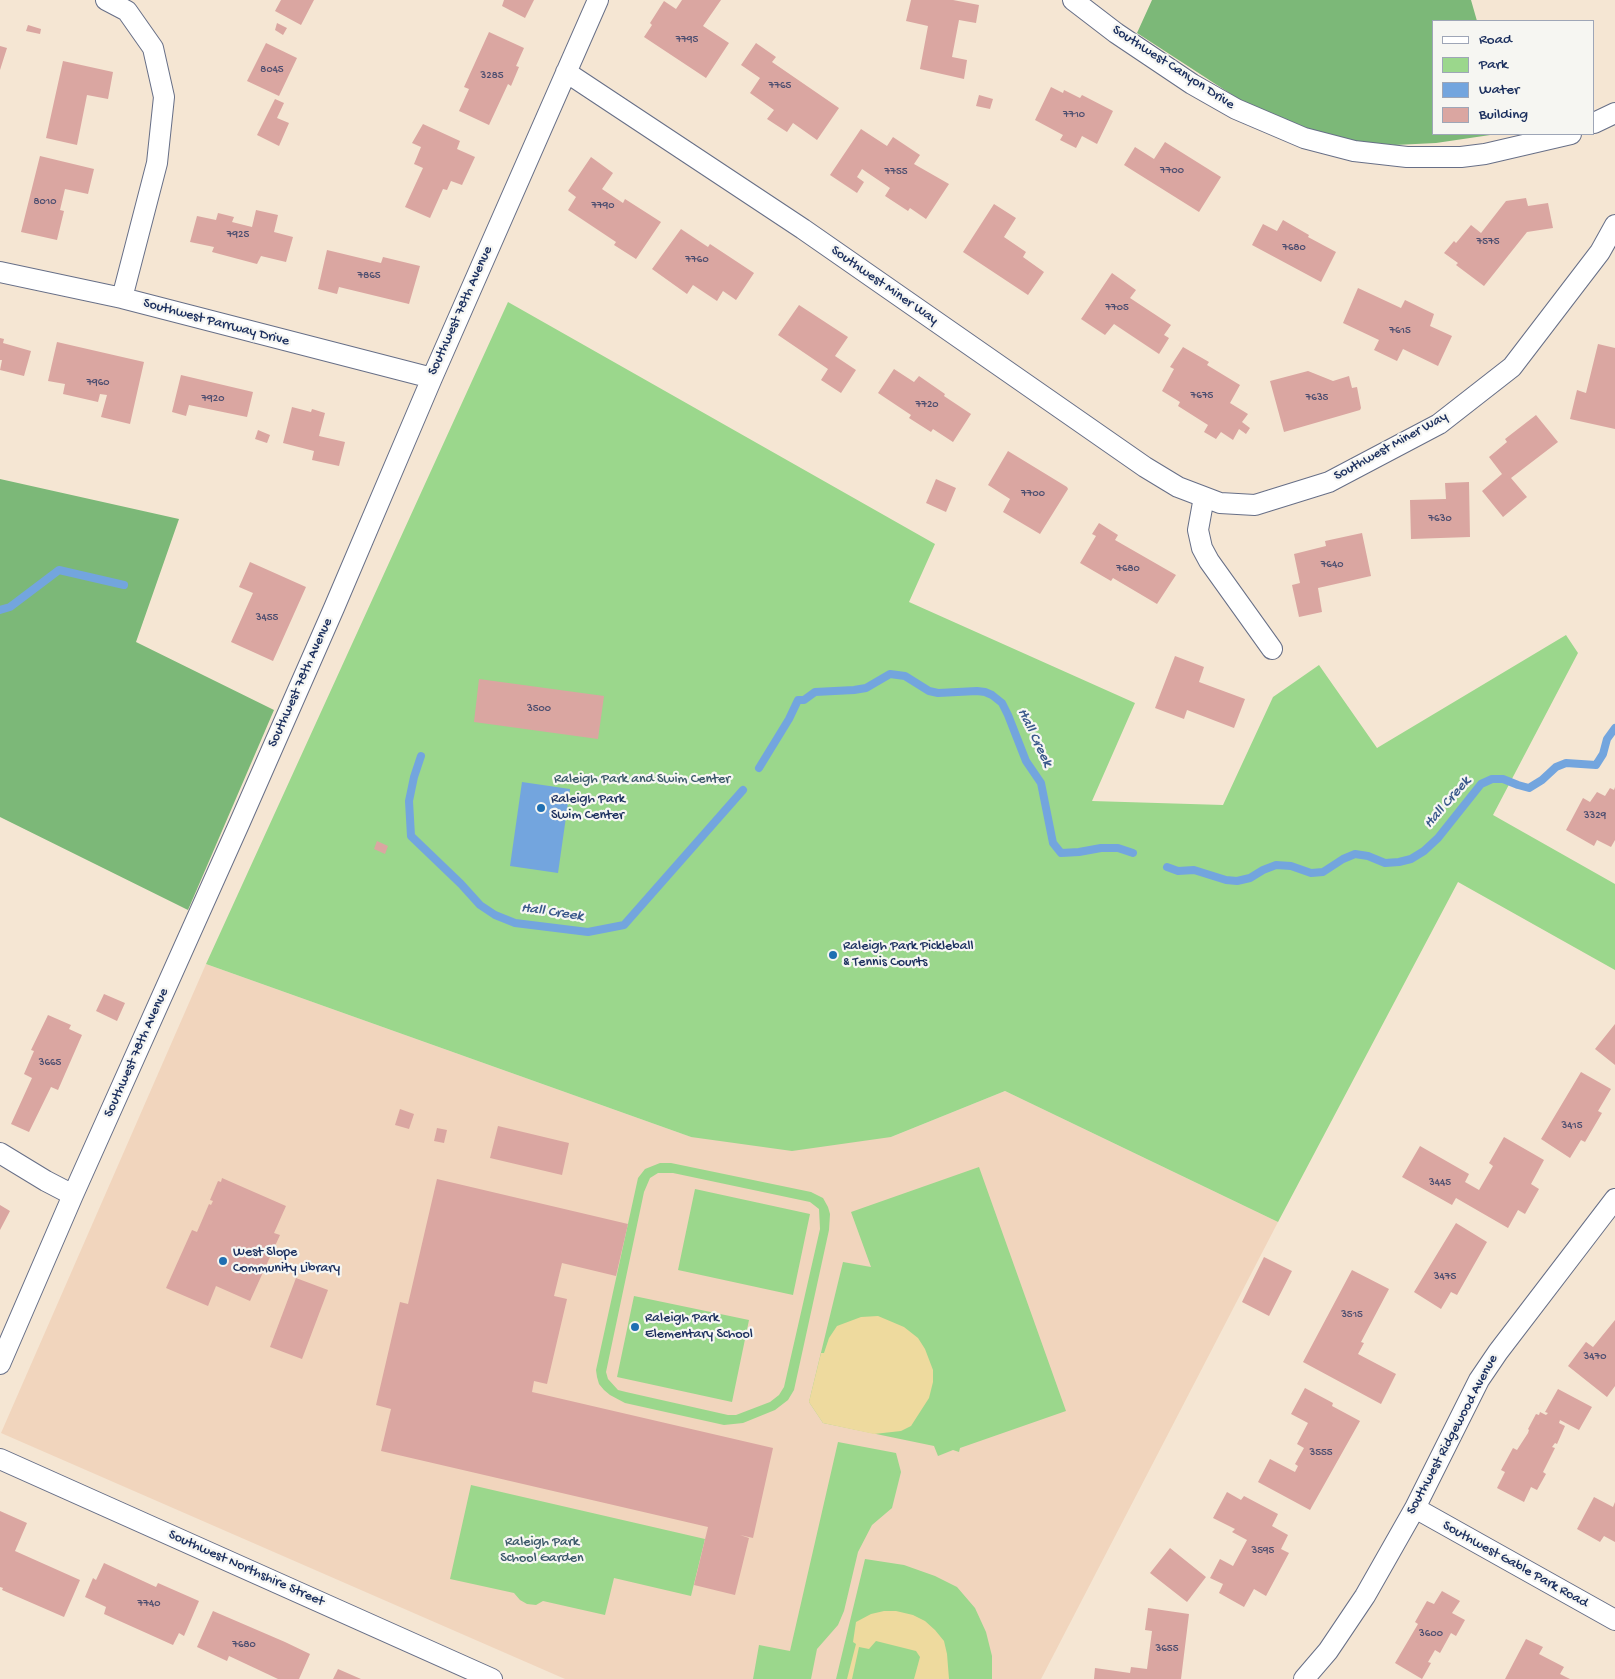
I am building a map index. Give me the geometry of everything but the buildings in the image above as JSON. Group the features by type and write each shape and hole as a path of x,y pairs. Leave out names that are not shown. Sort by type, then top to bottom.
{"street":[{"path":"106,0 127,11 153,48 164,97 157,162 122,298"},
{"name":"Southwest 78th Avenue","path":"0,1364 73,1194 315,653 432,378 598,0"},
{"name":"Southwest Canyon Drive","path":"1073,0 1116,33 1192,84 1236,109 1304,138 1354,151 1407,157 1461,157 1485,154 1567,135"},
{"name":"Southwest Miner Way","path":"566,72 802,228 1145,468 1178,487 1220,503 1255,505 1330,482 1439,424 1512,367 1600,252 1615,225"},
{"path":"1595,123 1615,113"},
{"name":"Southwest Parrway Drive","path":"0,272 122,298 432,378"},
{"path":"1204,497 1198,530 1202,548 1208,560 1272,649"},
{"path":"0,1153 46,1182 73,1194"},
{"name":"Southwest Ridgewood Avenue","path":"1304,1679 1328,1651 1365,1596 1415,1508 1480,1380 1498,1352 1615,1199"},
{"name":"Southwest Northshire Street","path":"0,1459 492,1679"},
{"name":"Southwest Gable Park Road","path":"1415,1508 1615,1620"}],"shaded area":[{"name":"Raleigh Park Elementary School","path":"206,964 691,1137 891,1137 1005,1091 1278,1222 1041,1679 565,1679 1,1433"}],"green space":[{"path":"1152,0 1471,0 1477,20 1432,20 1432,135 1490,135 1436,143 1395,145 1357,142 1326,135 1279,118 1237,98 1137,33"},
{"name":"Raleigh Park and Swim Center","path":"508,302 935,544 909,602 1135,703 1092,801 1223,805 1273,697 1319,665 1377,748 1566,635 1578,653 1493,815 1615,884 1615,970 1458,882 1278,1222 1005,1091 891,1137 792,1151 691,1137 206,964"},
{"path":"0,479 179,519 136,642 274,710 188,910 0,817"},
{"path":"660,1163 671,1163 811,1192 823,1198 828,1207 830,1214 829,1230 794,1390 788,1400 775,1410 743,1423 724,1425 625,1403 610,1395 599,1384 596,1370 638,1178 645,1169","holes":["658,1173 673,1173 810,1202 819,1209 820,1229 784,1387 779,1395 770,1402 736,1415 728,1415 618,1390 608,1379 606,1372 644,1192 650,1178"]},
{"path":"979,1167 1066,1411 960,1448 959,1452 953,1450 938,1456 934,1446 823,1423 809,1402 843,1262 871,1267 851,1212"},
{"path":"695,1189 810,1214 793,1295 678,1270"},
{"path":"634,1296 749,1320 732,1402 617,1377"},
{"path":"838,1442 896,1453 901,1472 892,1508 872,1525 858,1552 844,1611 838,1625 817,1649 811,1679 753,1679 759,1645 790,1651"},
{"name":"Raleigh Park School Garden","path":"471,1485 705,1539 691,1596 614,1578 605,1615 543,1601 536,1605 527,1604 514,1593 450,1579"},
{"path":"865,1559 904,1565 935,1576 957,1587 975,1608 986,1632 992,1656 992,1679 836,1679"}],"sand":[{"path":"878,1316 904,1327 918,1338 925,1349 933,1370 933,1382 929,1398 911,1426 901,1431 874,1434 823,1423 809,1402 821,1353 824,1353 829,1338 837,1326 861,1317"},
{"path":"896,1611 913,1615 925,1621 935,1630 944,1641 949,1679 914,1679 920,1657 916,1651 876,1641 869,1649 859,1647 852,1679 847,1679 856,1644 853,1642 856,1622 871,1614"}],"water":[{"path":"522,782 570,789 558,873 510,866"}],"waterway":[{"name":"Hall Creek","path":"0,610 10,607 59,570 124,585"},
{"name":"Hall Creek","path":"759,768 789,719 798,700 804,700 815,692 866,688 890,674 905,676 929,691 938,693 985,692 1002,703 1026,761 1041,783 1053,843 1061,853 1101,848 1118,848 1133,853"},
{"name":"Hall Creek","path":"1167,867 1178,871 1194,870 1226,880 1237,881 1250,878 1276,865 1291,866 1311,873 1323,872 1343,859 1355,854 1368,856 1385,863 1411,859 1424,851 1438,838 1481,784 1492,779 1503,779 1529,788 1542,780 1556,767 1566,763 1596,765 1603,754 1607,739 1615,728"},
{"name":"Hall Creek","path":"421,756 409,801 411,836 480,905 495,915 515,923 588,932 624,925 743,790"}],"place":[{"name":"Raleigh Park Swim Center","path":"541,808"},
{"name":"Raleigh Park Pickleball & Tennis Courts","path":"833,955"},
{"name":"West Slope Community Library","path":"223,1261"},
{"name":"Raleigh Park Elementary School","path":"635,1327"}]}
